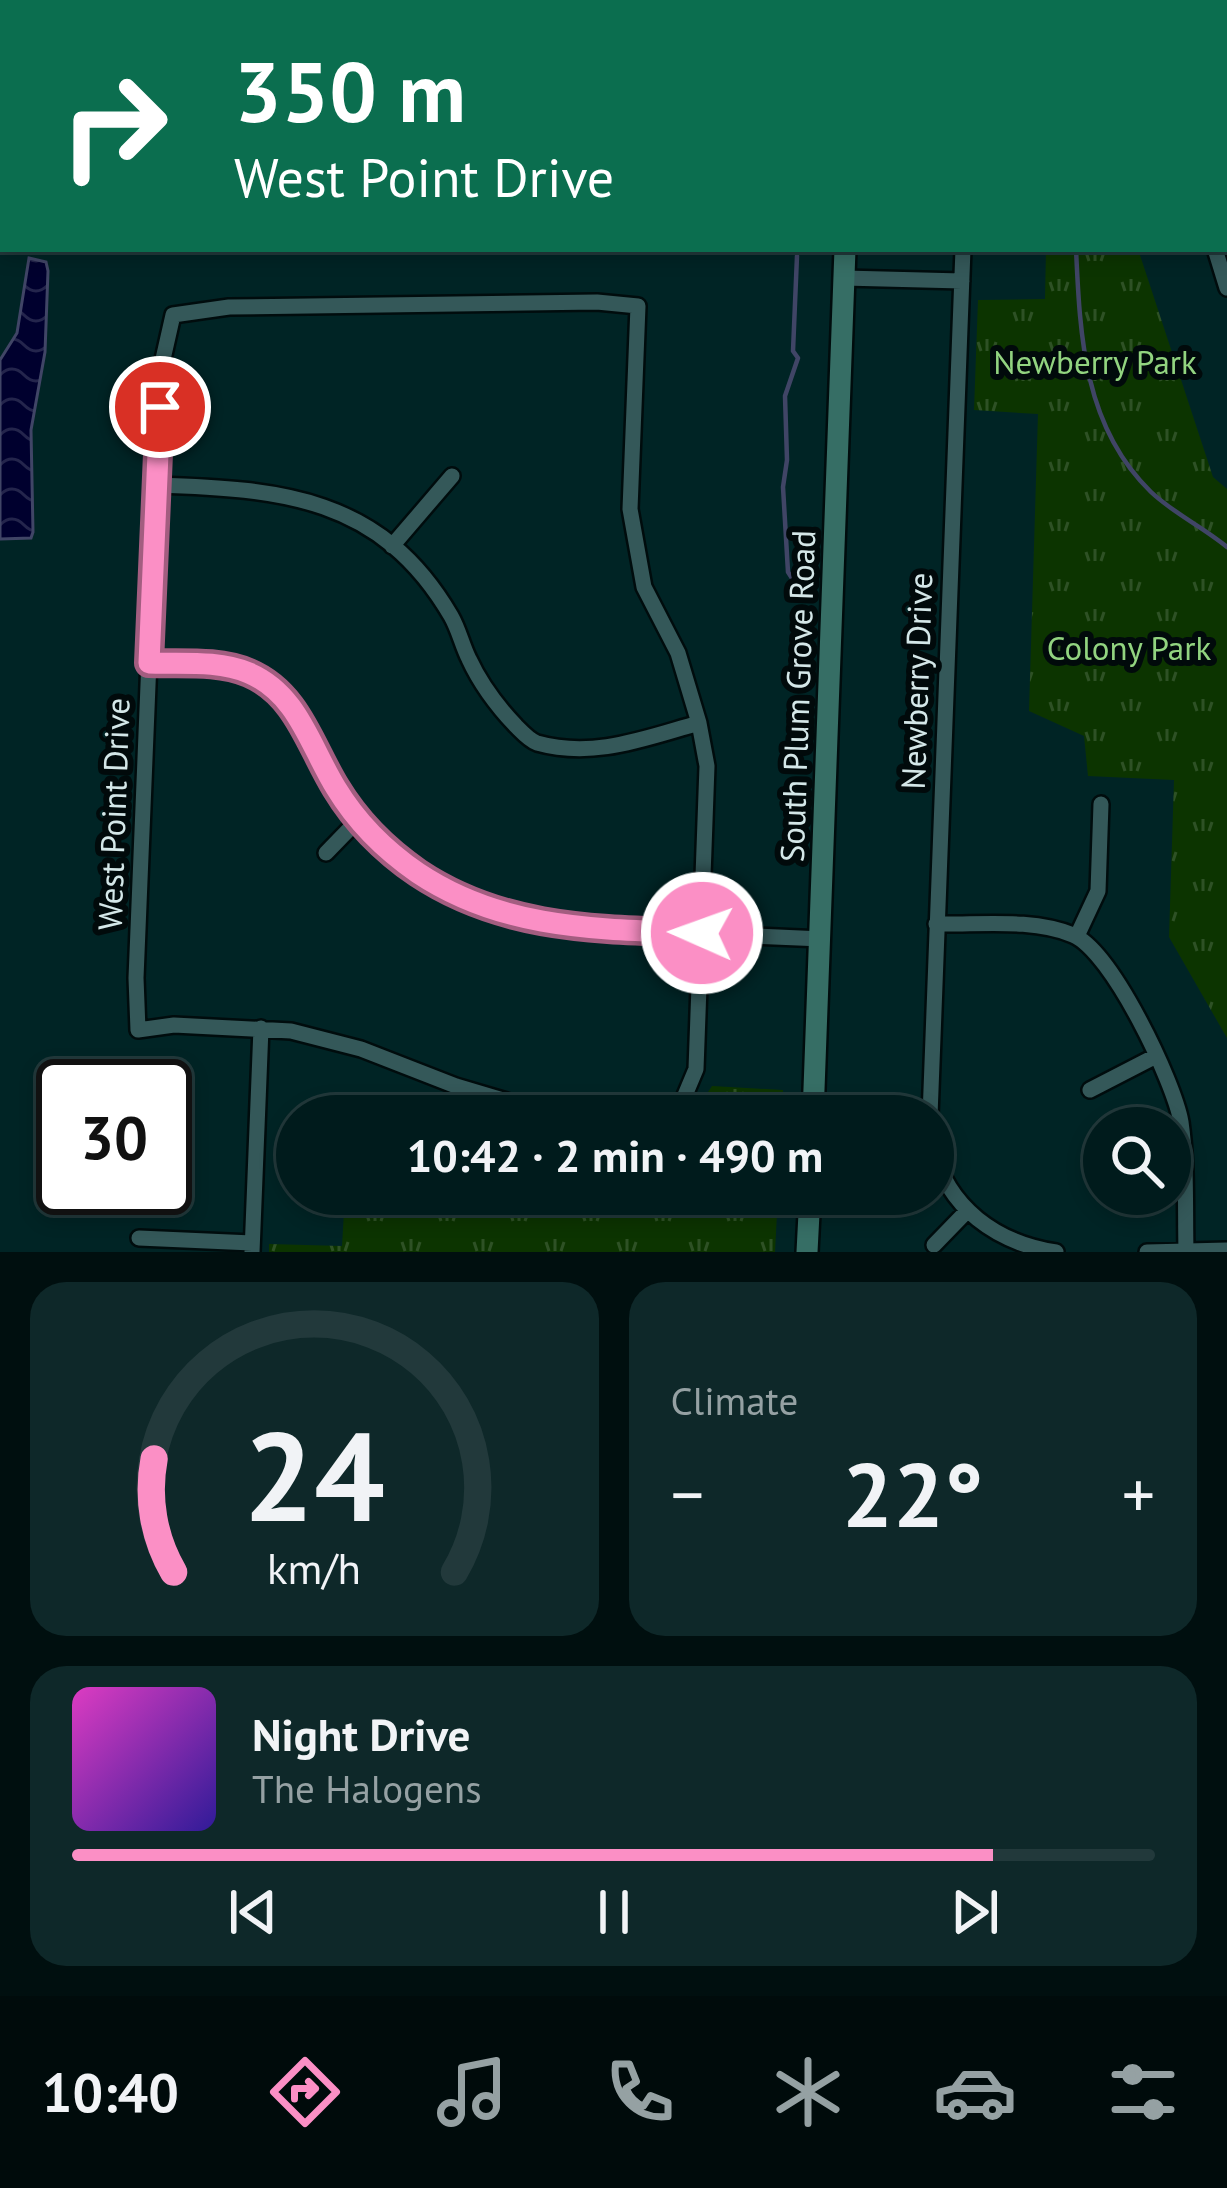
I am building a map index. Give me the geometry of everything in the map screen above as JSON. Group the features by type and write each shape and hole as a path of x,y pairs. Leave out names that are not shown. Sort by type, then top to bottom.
{"street":[{"name":"South Plum Grove Road","path":"815,1095 844,252"},
{"name":"Newberry Drive","path":"931,1095 963,252"},
{"path":"1216,252 1227,288"},
{"path":"844,278 962,281"},
{"name":"West Point Drive","path":"260,1028 174,1025 138,1030 161,368 173,315 229,307 596,302 638,306 630,509 644,587 678,653 699,723"},
{"path":"392,546 452,476"},
{"path":"140,1238 252,1248 260,1028 339,1042 530,1108 632,1112 671,1108 682,1100 696,1069 707,766 699,723 598,751 532,742 491,700 434,591 392,546 339,511 272,491 156,485"},
{"path":"149,663 230,667 268,683 298,713 337,789 359,820 415,871 493,911 553,926 822,939"},
{"path":"1077,936 1098,891 1102,804"},
{"path":"326,854 359,820"},
{"path":"937,924 1022,926 1077,936 1102,957 1119,980 1175,1094 1181,1126 1186,1251"},
{"path":"1090,1090 1154,1057"},
{"path":"954,1194 966,1213 994,1232 1056,1252"},
{"path":"934,1245 966,1213"},
{"path":"807,1252 809,1215"},
{"path":"1147,1252 1227,1250"}],"green space":[{"name":"Colony Park","path":"1046,252 1139,252 1213,477 1227,489 1227,1038 1169,937 1174,780 1088,776 1084,736 1029,711 1038,414 974,410 978,300 1045,299"},
{"path":"712,1086 783,1090 783,1095 706,1095"},
{"path":"344,1215 777,1215 775,1252 269,1252 269,1244 342,1246"}],"water":[{"path":"29,258 46,262 48,271 45,352 31,430 33,532 31,538 0,539 0,360 17,333"}],"waterway":[{"path":"1076,252 1090,379 1112,439 1151,492 1227,547"},
{"path":"797,256 793,351 798,358 785,396 783,487 788,572 797,586"}],"route":[{"path":"160,407 149,663 230,667 268,683 298,713 337,789 359,820 385,847 444,889 493,911 540,924 702,933"}],"park label":[{"name":"Newberry Park","path":"1095,361"}]}
